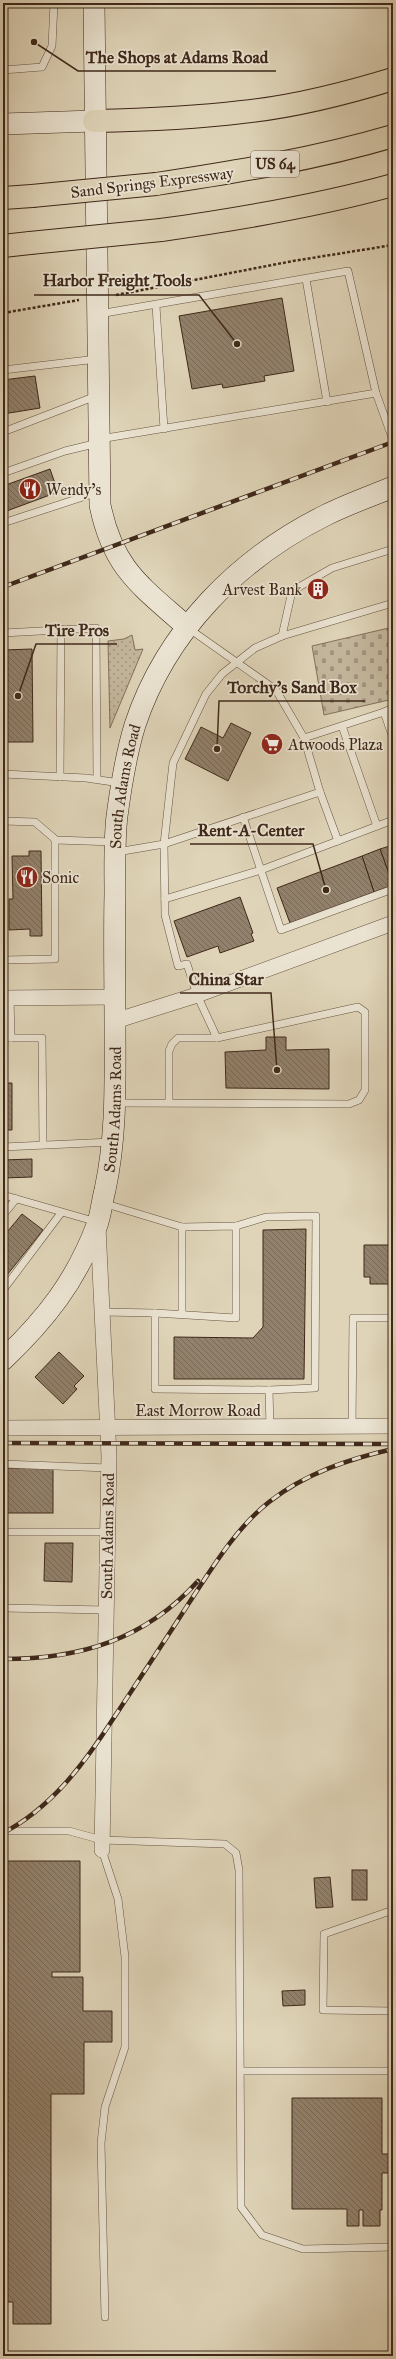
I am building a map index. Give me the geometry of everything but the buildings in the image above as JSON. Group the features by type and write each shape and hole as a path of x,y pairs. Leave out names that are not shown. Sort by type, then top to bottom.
{"highway":[{"path":"94,121 159,119 243,112 328,97 393,79"},
{"name":"Sand Springs Expressway","path":"3,198 156,184 233,172 366,144 393,136"},
{"path":"3,246 162,230 268,214 348,198 393,185"}],"main road":[{"path":"94,3 97,395 100,491 107,535 120,560 142,587 187,627"},
{"path":"3,124 94,121"},
{"name":"South Adams Road","path":"8,1352 39,1325 56,1302 72,1277 100,1213 114,1142 115,847 122,784 135,724 146,699 167,656 187,627 225,584 268,549 325,516 393,487"}],"street":[{"path":"115,1021 198,995 393,923"},
{"path":"7,998 115,997"},
{"name":"South Adams Road","path":"100,1213 108,1468 102,1845"},
{"name":"East Morrow Road","path":"3,1428 352,1428 393,1426"}],"lane":[{"path":"3,70 42,67 52,46 54,3"},
{"path":"97,306 156,306 348,271 376,393 393,440"},
{"path":"306,279 327,402"},
{"path":"156,306 164,429"},
{"path":"3,370 97,359"},
{"path":"3,473 98,441 376,393"},
{"path":"3,432 97,395"},
{"path":"3,522 100,491"},
{"path":"282,636 292,591 332,568 393,549"},
{"path":"217,1038 198,995 187,964 178,966 165,915 164,844 173,763 206,694 222,674 236,661 255,648 282,636 393,603"},
{"path":"187,627 276,690 304,738 320,792 338,841"},
{"path":"3,633 96,628 97,780"},
{"path":"60,777 61,629"},
{"path":"304,738 393,708"},
{"path":"384,712 393,738"},
{"path":"342,726 376,826"},
{"path":"3,774 97,780 122,784"},
{"path":"3,821 35,822 55,840 115,847 164,844 320,792"},
{"path":"243,817 281,930 393,889"},
{"path":"164,899 261,870 393,820"},
{"path":"3,960 55,959 55,840"},
{"path":"7,998 7,1038 42,1038 43,1144"},
{"path":"115,1103 169,1102 349,1104 359,1100 365,1090 365,1012 358,1007 217,1038 178,1038 172,1044 169,1051 169,1102"},
{"path":"3,1147 114,1142"},
{"path":"3,1195 61,1213 100,1213 182,1227 236,1226 266,1217 316,1216 315,1388 269,1390 155,1389 155,1313"},
{"path":"3,1215 16,1199"},
{"path":"3,1290 61,1213"},
{"path":"104,1312 182,1314 236,1318 236,1226"},
{"path":"182,1227 182,1314"},
{"path":"352,1428 353,1318 393,1318"},
{"path":"269,1390 270,1428"},
{"path":"3,1464 108,1468"},
{"path":"3,1532 107,1532"},
{"path":"3,1608 106,1610"},
{"path":"3,1831 68,1831 102,1845 225,1844 236,1853 239,1870 241,2207 262,2236 303,2249 393,2248"},
{"path":"102,1845 118,1899 125,1956 125,2047 105,2107 101,2143 105,2317"},
{"path":"393,1910 324,1934 323,2010 393,2011"},
{"path":"241,2071 393,2071"}],"path":[{"path":"3,313 97,306 294,261 393,245"}],"green space":[{"path":"393,627 393,699 324,715 312,646"},
{"path":"132,635 135,650 143,649 110,728 108,641 124,639"}],"railway":[{"path":"3,587 393,442"},
{"path":"3,1443 393,1444"},
{"path":"3,1833 36,1811 65,1784 78,1768 102,1736 225,1549 257,1512 283,1492 328,1468 360,1457 393,1449"},
{"path":"3,1659 58,1655 85,1650 110,1642 133,1632 156,1618 178,1601 198,1581"}],"place":[{"name":"The Shops at Adams Road","path":"34,42"},
{"name":"Harbor Freight Tools","path":"237,344"},
{"name":"Wendy's","path":"30,489"},
{"name":"Arvest Bank","path":"318,589"},
{"name":"Tire Pros","path":"18,696"},
{"name":"Atwoods Plaza","path":"272,744"},
{"name":"Torchy's Sand Box","path":"217,749"},
{"name":"Sonic","path":"27,877"},
{"name":"Rent-A-Center","path":"326,890"},
{"name":"China Star","path":"277,1070"}]}
